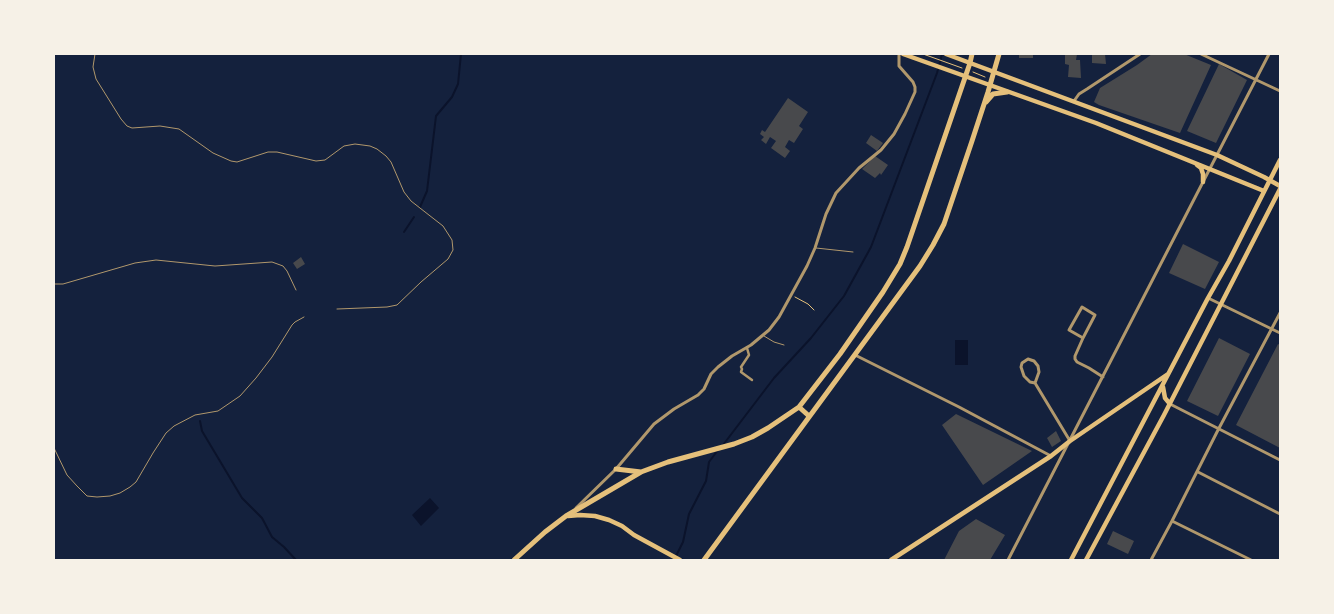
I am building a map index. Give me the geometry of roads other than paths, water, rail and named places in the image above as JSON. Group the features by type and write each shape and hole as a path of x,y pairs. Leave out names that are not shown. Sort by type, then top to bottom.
{"highway":[{"path":"514,560 545,532 573,511 641,472 668,462 716,450 752,437 799,407 840,354 883,292 907,248 972,54"},
{"path":"704,560 920,266 933,245 944,224 992,79 998,54"},
{"path":"983,107 993,94 1007,92"},
{"path":"799,407 809,416"},
{"path":"616,469 641,472"}],"main road":[{"path":"903,54 953,72 966,73 1007,92 1096,123 1264,191"},
{"path":"946,54 1217,155 1270,180 1280,188 1170,404 1086,560"},
{"path":"1071,560 1229,261 1280,160"},
{"path":"1194,162 1201,168 1203,182"},
{"path":"891,560 1051,456 1169,373"},
{"path":"1163,385 1165,398 1170,404"},
{"path":"566,516 595,516 616,523 680,560"}],"street":[{"path":"573,511 616,469 654,424 682,403 704,390 711,374 718,367 763,336 777,319 807,266 826,214 836,193 859,168 881,150 894,134 915,92 913,82 898,66 899,54"},
{"path":"1073,102 1079,94 1140,54"},
{"path":"1201,54 1280,91"},
{"path":"1008,560 1269,54"},
{"path":"1208,298 1280,333"},
{"path":"1082,338 1069,330 1082,307 1095,315 1082,338 1074,359 1103,377"},
{"path":"1151,560 1280,313"},
{"path":"746,348 749,355 741,367 741,372 752,380"},
{"path":"854,354 1051,456"},
{"path":"1035,383 1039,372 1038,366 1034,360 1028,359 1022,364 1021,371 1027,380 1035,383 1070,441"},
{"path":"1170,404 1280,460"},
{"path":"1198,472 1280,514"},
{"path":"1172,521 1251,560"}],"lane":[{"path":"96,54 93,67 96,79 121,119 127,126 132,128 160,126 179,129 213,153 236,162 268,152 278,152 316,161 325,160 344,146 355,144 370,146 386,156 391,162 407,197 443,226 452,240 453,250 448,259 397,305 337,309"},
{"path":"815,248 853,252"},
{"path":"54,284 64,284 135,263 156,260 215,266 272,262 283,266 296,290"},
{"path":"54,448 67,475 88,496 110,496 120,493 136,482 166,433 174,426 195,415 218,411 240,396 272,357 295,322 304,317"},
{"path":"763,336 784,345"}],"water":[{"path":"955,340 968,340 968,365 955,365"},
{"path":"430,498 439,508 421,526 412,515"}],"waterway":[{"path":"420,207 427,191 436,116 452,97 458,84 461,54"},
{"path":"723,445 774,378 811,338 844,296 871,247 937,73 942,54"},
{"path":"404,232 414,217"},
{"path":"200,421 202,431 242,498 262,518 272,537 296,560"},
{"path":"674,560 683,542 689,514 706,481 709,462 718,450"}]}
